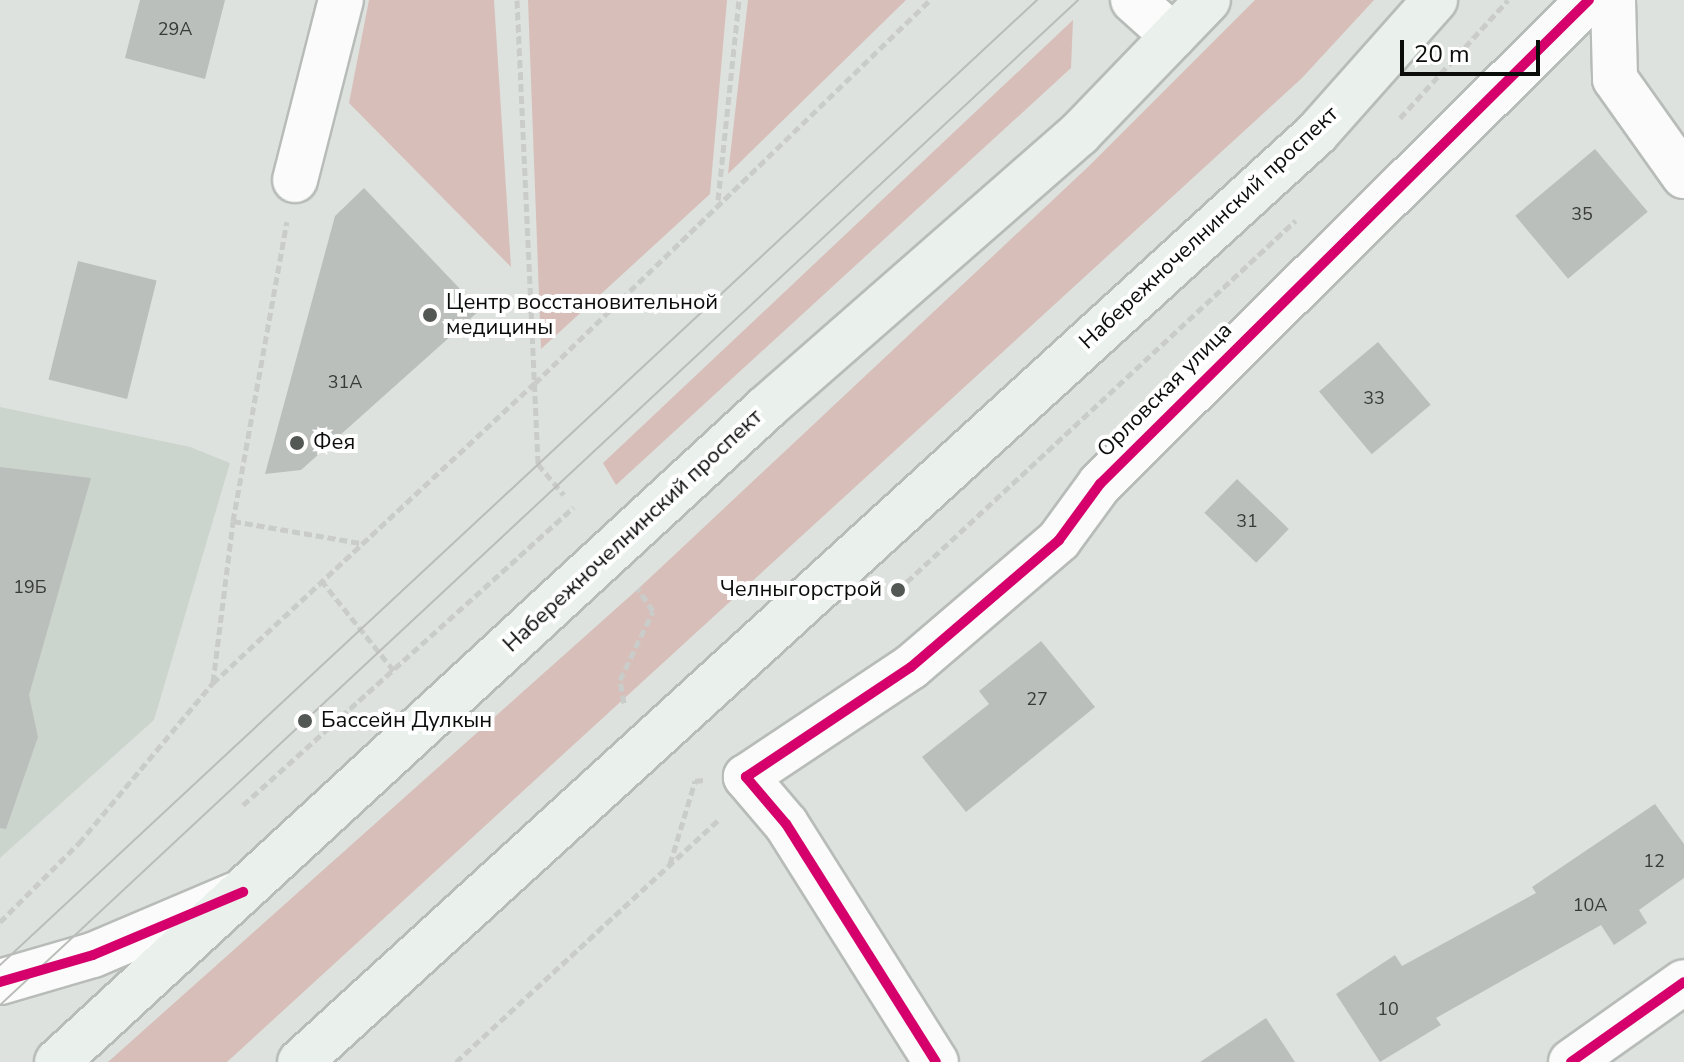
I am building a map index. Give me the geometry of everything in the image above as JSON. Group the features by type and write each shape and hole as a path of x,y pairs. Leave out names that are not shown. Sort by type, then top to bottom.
{"main road":[{"name":"Набережночелнинский проспект","path":"57,1062 767,407 1079,134 1208,0"},
{"name":"Набережночелнинский проспект","path":"300,1062 1317,133 1435,0"}],"street":[{"path":"295,180 341,0"},
{"path":"1133,0 1173,36"},
{"name":"Орловская улица","path":"746,777 911,667 1059,540 1100,484 1589,0"},
{"path":"1613,0 1615,79 1684,176"},
{"path":"746,777 786,824 936,1062"},
{"path":"0,982 93,955 243,892"},
{"path":"1571,1062 1684,982"}],"path":[{"path":"517,0 538,464 564,495"},
{"path":"718,201 739,0"},
{"path":"0,922 79,843 213,683 535,383 718,201 930,0"},
{"path":"1393,125 1508,0"},
{"path":"213,683 233,521 295,180"},
{"path":"898,590 1304,212"},
{"path":"243,805 395,672 574,507"},
{"path":"233,521 360,543"},
{"path":"321,580 395,672"},
{"path":"624,703 620,680 653,611 638,589"},
{"path":"456,1062 670,864 743,796 746,777 695,781 670,864"}],"shaded area":[{"path":"369,0 494,0 511,267 349,103"},
{"path":"528,0 727,0 710,194 541,349"},
{"path":"748,0 906,0 728,174"},
{"path":"1255,0 1374,0 1302,78 227,1062 108,1062 638,589 1089,166"},
{"path":"1073,20 1071,68 616,485 603,463"},
{"path":"0,407 190,447 230,463 154,720 0,858"}],"building":[{"path":"140,0 225,0 205,79 125,58"},
{"path":"1595,149 1648,212 1568,279 1515,216"},
{"path":"364,188 480,310 301,470 265,474 335,216"},
{"path":"78,261 157,281 127,399 48,379"},
{"path":"1378,342 1431,405 1372,454 1319,391"},
{"path":"0,467 91,478 29,695 38,737 6,829 0,828"},
{"path":"1237,479 1289,529 1256,563 1204,513"},
{"path":"1041,641 1095,707 966,812 922,757 989,704 979,691"},
{"path":"1655,804 1684,844 1684,878 1639,910 1647,923 1614,945 1601,925 1436,1018 1441,1025 1380,1062 1336,994 1395,955 1402,966 1536,893 1532,887"},
{"path":"1266,1018 1295,1062 1200,1062"}],"tram line":[{"path":"0,965 1037,0"},
{"path":"0,1005 1078,0"}],"cycle path":[{"path":"936,1062 786,824 746,777 911,667 1059,540 1100,484 1589,0"},
{"path":"0,982 93,955 243,892"},
{"path":"1571,1062 1684,982"}],"place":[{"name":"Центр восстановительной медицины","path":"430,315"},
{"name":"Фея","path":"297,443"},
{"name":"Челныгорстрой","path":"898,590"},
{"name":"Бассейн Дулкын","path":"305,721"}]}
